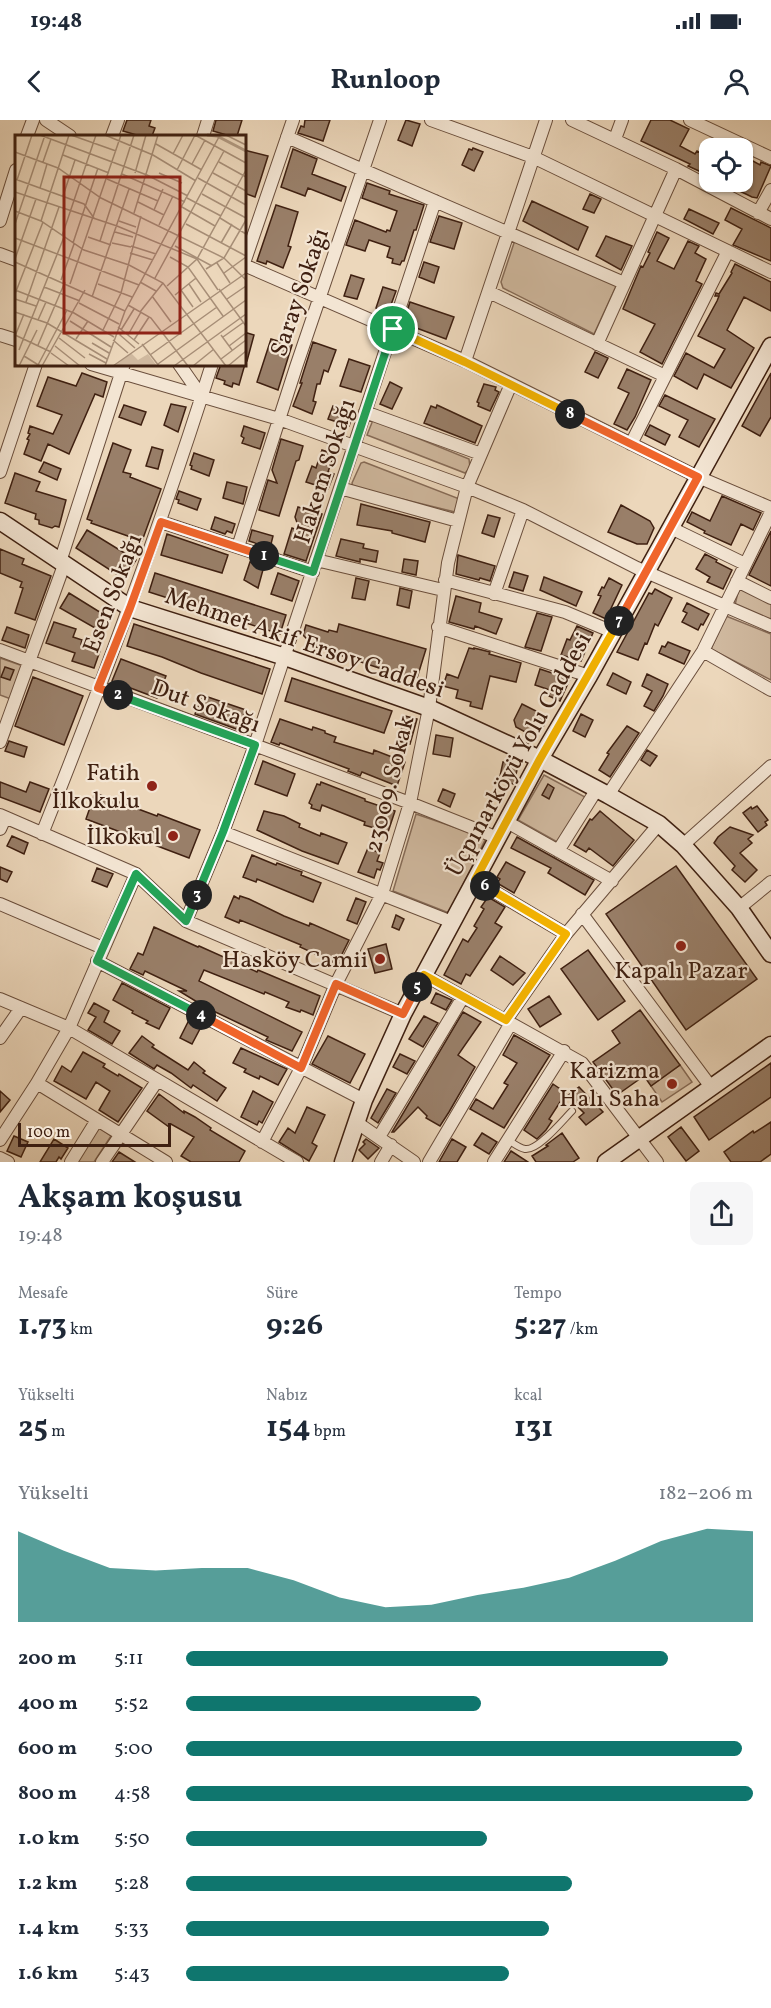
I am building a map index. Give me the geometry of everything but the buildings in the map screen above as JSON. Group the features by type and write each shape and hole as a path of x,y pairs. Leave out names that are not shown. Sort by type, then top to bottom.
{"main road":[{"name":"Üçpınarköyü Yolu Caddesi","path":"349,1159 356,1122 364,1100 403,1014 540,759 589,676 771,346"},
{"name":"Mehmet Akif Ersoy Caddesi","path":"0,521 130,608 285,657 429,708 540,759 659,824 684,845 739,908 771,954"},
{"path":"606,1162 771,1045"}],"street":[{"path":"27,135 33,120"},
{"path":"46,120 68,135"},
{"path":"112,135 118,120"},
{"path":"203,135 208,120"},
{"path":"246,258 293,120"},
{"name":"Saray Sokağı","path":"238,547 380,120"},
{"path":"431,120 458,125 533,158 771,272"},
{"path":"465,362 546,120"},
{"path":"572,120 676,169 771,219"},
{"path":"615,139 622,120"},
{"path":"690,120 771,158"},
{"path":"287,137 624,283"},
{"path":"597,344 676,169"},
{"path":"0,221 15,173"},
{"path":"759,213 771,190"},
{"name":"Hakem Sokağı","path":"186,921 223,832 255,745 435,201"},
{"path":"631,444 728,251"},
{"path":"0,254 15,260"},
{"path":"246,265 465,362 698,477 771,510 703,651 558,851"},
{"path":"489,292 665,376"},
{"path":"0,335 15,340"},
{"path":"0,472 35,366"},
{"path":"104,366 123,369 202,397 279,419 467,487 523,510 645,571 771,626"},
{"path":"180,366 202,397"},
{"name":"Esen Sokağı","path":"42,834 130,608 161,522 211,366"},
{"path":"0,742 62,563 123,369"},
{"name":"23009. Sokak","path":"262,1142 301,1068 336,984 382,894 410,803 429,708 444,585 458,521 467,487 511,384"},
{"path":"365,412 481,454"},
{"path":"340,488 458,521"},
{"path":"494,594 523,510"},
{"path":"161,522 238,547 315,566 494,594 565,612 613,632"},
{"path":"671,528 746,564"},
{"path":"737,581 771,598"},
{"path":"438,627 589,676"},
{"name":"Dut Sokağı","path":"0,650 498,838"},
{"path":"703,651 771,690"},
{"path":"684,845 771,766"},
{"path":"2,821 42,834 136,874 186,921 403,1014"},
{"path":"507,822 612,881"},
{"path":"429,1162 508,1021 566,934 659,824"},
{"path":"223,832 452,922"},
{"path":"0,1140 69,1029 136,874"},
{"path":"475,880 566,934"},
{"path":"739,908 771,882"},
{"path":"0,904 103,948"},
{"path":"582,914 711,1087"},
{"path":"97,961 364,1100"},
{"path":"424,975 582,1063 657,1162"},
{"path":"379,1137 463,997"},
{"path":"0,999 69,1029 297,1162"},
{"path":"0,1038 21,1008"},
{"path":"494,1162 564,1051"},
{"path":"102,1162 157,1081"},
{"path":"37,1083 166,1162"},
{"path":"71,1162 98,1120"},
{"path":"356,1122 414,1162"},
{"path":"381,1162 391,1145"},
{"path":"0,1158 8,1162"}],"lane":[{"path":"508,1140 523,1149 531,1149 545,1139 572,1111"}],"shaded area":[{"path":"518,241 617,284 594,334 503,288 501,282 514,243"},
{"path":"373,420 469,459 470,468 465,473 367,435"},
{"path":"364,462 457,498 459,502 455,512 353,487 352,483 361,463"},
{"path":"741,589 771,602 771,621 735,605"},
{"path":"726,616 771,634 771,680 711,649"},
{"path":"0,658 23,666 11,699 0,695"},
{"path":"544,775 585,797 559,843 518,820"},
{"path":"416,814 486,838 449,913 393,891"},
{"name":"Karizma Halı Saha","path":"680,1065 692,1082 662,1102 651,1086"},
{"path":"98,1127 111,1136 94,1162 76,1162"}],"place":[{"name":"Fatih İlkokulu","path":"152,786"},
{"name":"İlkokul","path":"173,836"},
{"name":"Kapalı Pazar","path":"681,946"},
{"name":"Hasköy Camii","path":"380,959"},
{"name":"Karizma Halı Saha","path":"672,1084"}],"route":[{"path":"393,329 698,477 475,880 566,934 506,1020 424,975 403,1014 336,984 301,1068 97,961 136,874 186,921 223,832 255,745 98,688 161,522 313,572 393,329"}]}
